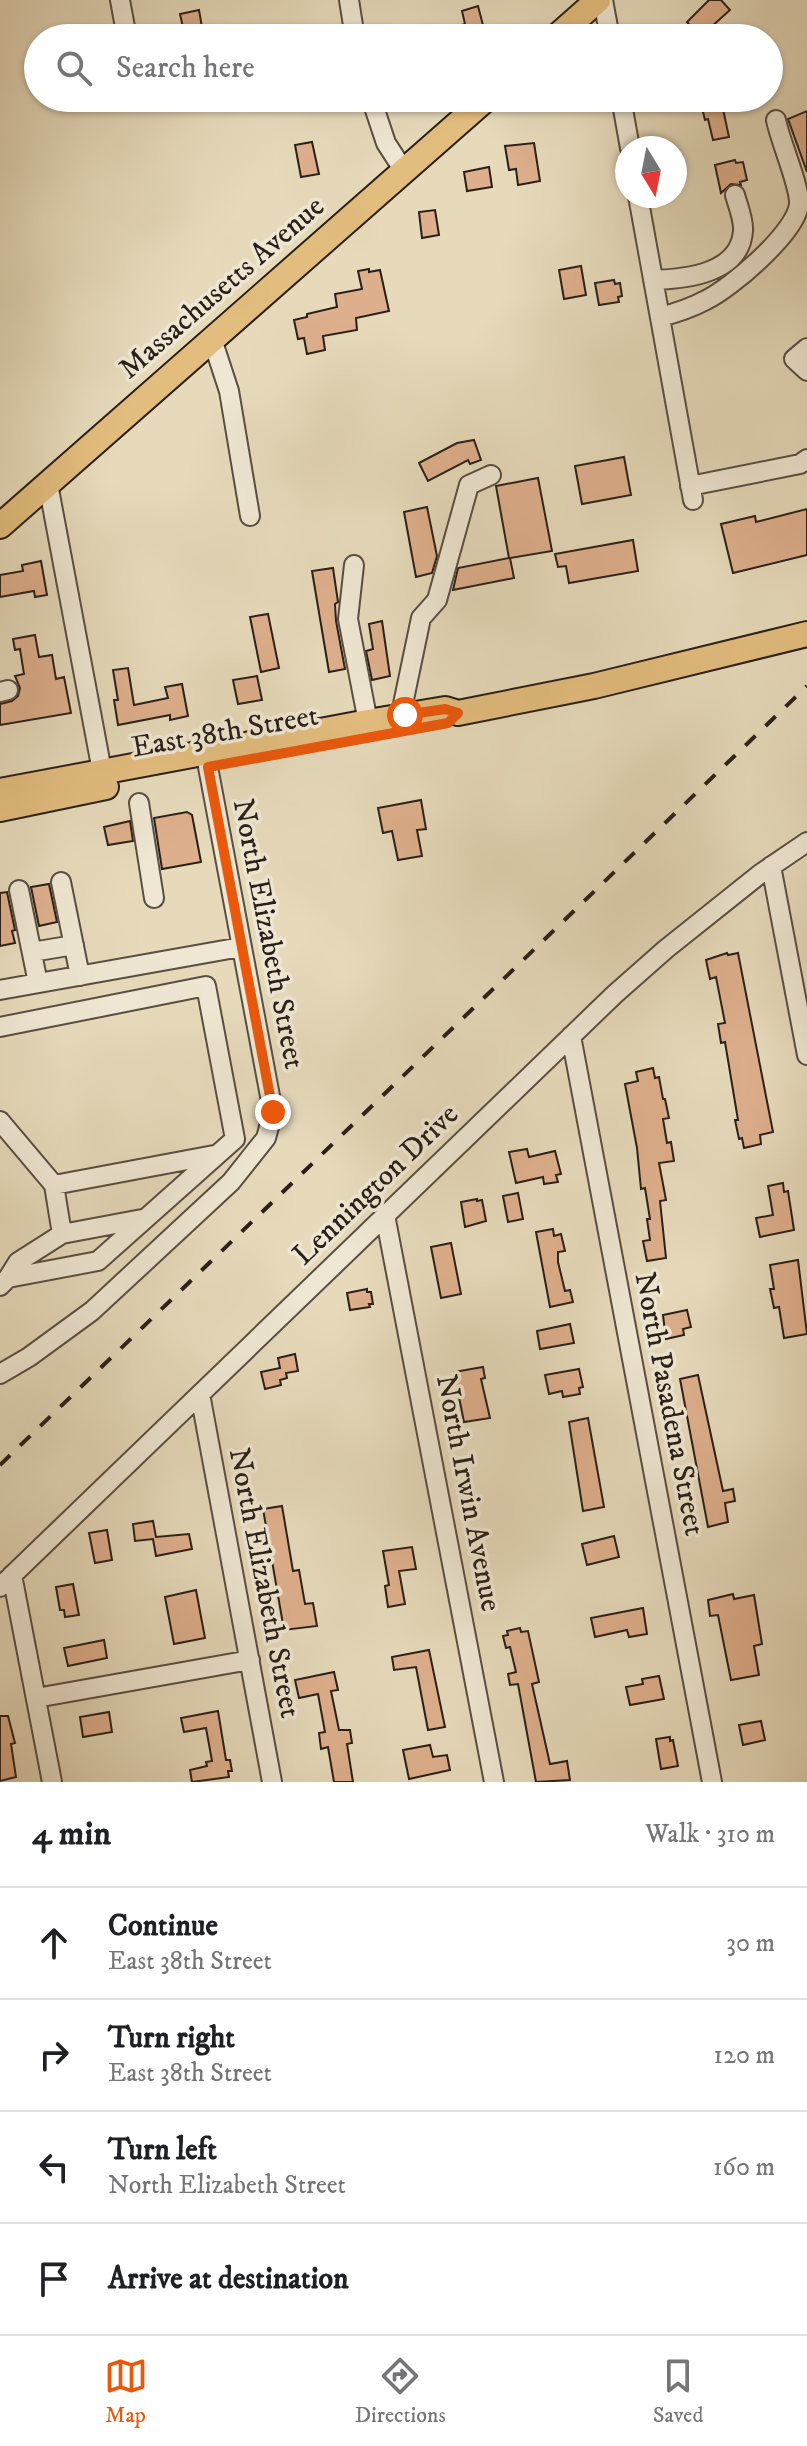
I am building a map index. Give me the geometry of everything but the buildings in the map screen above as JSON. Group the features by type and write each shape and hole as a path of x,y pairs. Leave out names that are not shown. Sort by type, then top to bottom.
{"main road":[{"path":"572,24 601,0"},
{"name":"Massachusetts Avenue","path":"0,526 471,112"},
{"name":"East 38th Street","path":"0,791 405,715 445,709 458,713 594,686 807,634"},
{"name":"East 38th Street","path":"0,809 448,723 458,713"}],"street":[{"path":"120,0 124,24"},
{"path":"349,0 353,24"},
{"path":"601,0 607,24"},
{"path":"376,112 386,143 404,171"},
{"path":"624,112 628,136"},
{"path":"660,317 684,311 709,299 734,281 758,262 793,219 799,203 776,120"},
{"path":"653,280 702,275 718,268 734,254 743,234 735,195"},
{"path":"640,208 691,493 800,464 807,459"},
{"path":"212,339 229,391 250,516"},
{"path":"807,348 794,359 807,371"},
{"path":"405,715 403,704 421,618 437,600 469,485 491,475"},
{"path":"48,484 102,771"},
{"path":"354,565 348,619 368,722"},
{"name":"North Elizabeth Street","path":"0,1374 92,1311 231,1182 266,1138 273,1112 208,767"},
{"path":"139,803 154,898"},
{"name":"Lennington Drive","path":"6,1581 571,1036 666,949 771,866 807,842"},
{"path":"771,866 807,1055"},
{"path":"61,882 80,976"},
{"path":"19,890 38,983"},
{"path":"32,952 74,945"},
{"path":"0,990 241,947"},
{"path":"0,1027 206,986 235,1139 98,1261 4,1282"},
{"name":"North Pasadena Street","path":"571,1036 712,1782"},
{"path":"0,1121 54,1185 62,1234"},
{"path":"54,1185 217,1155"},
{"name":"North Irwin Avenue","path":"385,1215 494,1782"},
{"path":"4,1282 18,1262 62,1234 145,1219"},
{"name":"North Elizabeth Street","path":"200,1394 272,1782"},
{"path":"6,1581 36,1698 52,1782"},
{"path":"36,1698 250,1660"}],"railway":[{"path":"0,1465 807,686"}],"route":[{"path":"273,1112 208,767 448,723 458,713 445,709 405,715"}]}
